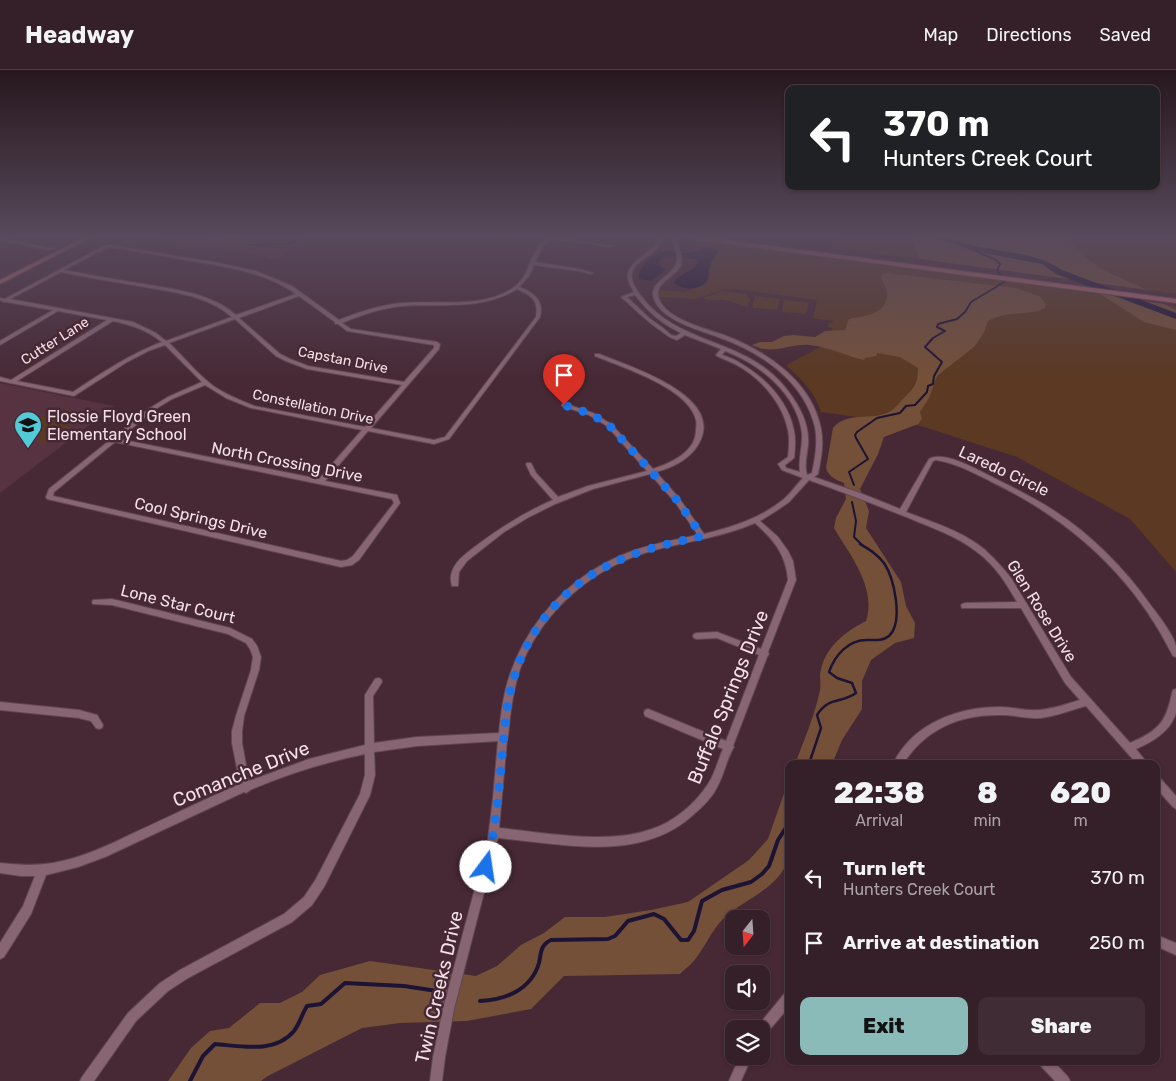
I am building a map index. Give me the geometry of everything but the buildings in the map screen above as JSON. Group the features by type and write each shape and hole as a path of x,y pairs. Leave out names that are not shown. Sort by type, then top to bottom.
{"main road":[{"path":"1058,284 1176,301"},
{"path":"1078,284 1176,297"}],"street":[{"path":"2,301 35,284"},
{"name":"Capstan Drive","path":"135,284 191,294 214,302 278,355 293,362 307,367 405,384"},
{"path":"283,284 337,323 353,331 437,344 437,348 320,482"},
{"path":"337,323 364,312 393,306 417,304 456,305 481,302 498,297 521,284"},
{"path":"632,284 652,313 684,333 726,348 748,360 764,370 790,397 798,410 804,428 805,440 802,471 805,477"},
{"name":"Twin Creeks Drive","path":"436,1081 443,1036 494,832 509,696 521,656 537,627 560,599 580,582 612,563 654,547 738,527 755,520 792,496 805,477 815,474 819,459 820,433 812,409 797,385 782,370 757,352 672,316 658,304 655,295 656,288 660,284"},
{"name":"Constellation Drive","path":"2,301 140,326 167,342 206,382 232,399 265,410 431,442 447,438 538,318 540,311 537,300 527,292 517,288"},
{"path":"637,293 623,297 632,302 645,317 665,330 669,336 678,338 684,333"},
{"path":"0,379 74,394 135,355 299,294"},
{"path":"0,342 57,310"},
{"name":"Cutter Lane","path":"11,382 111,320"},
{"name":"Glen Rose Drive","path":"726,348 719,356 752,373 778,399 787,415 793,438 791,458 782,462 781,466 788,471 902,512 952,533 980,550 998,568 1023,605 1061,670 1086,702 1130,747 1140,760"},
{"path":"455,584 453,577 455,570 470,554 509,524 557,500 600,485 651,472 678,460 692,448 700,430 697,413 690,401 672,388 598,355"},
{"path":"113,440 161,403 206,382"},
{"path":"564,405 591,414 609,425 684,508 702,536"},
{"name":"North Crossing Drive","path":"113,440 397,499 397,503 356,558 349,563"},
{"name":"Cool Springs Drive","path":"113,440 51,490 49,495 54,498 341,564 349,563"},
{"name":"Laredo Circle","path":"902,512 931,460 935,458 977,472 1024,494 1071,524 1107,557 1146,604 1169,638 1176,654"},
{"path":"529,464 533,474 557,500"},
{"name":"Buffalo Springs Drive","path":"494,832 603,841 628,840 651,835 684,817 698,806 713,786 789,591 792,572 789,560 779,543 755,520"},
{"name":"Lone Star Court","path":"96,602 112,602 230,631 249,641 257,657 237,732 237,743 246,788"},
{"path":"965,606 1023,605"},
{"path":"697,636 717,635 765,654"},
{"path":"86,1081 132,1017 164,987 184,974 280,923 296,912 308,900 320,883 362,802 370,775 369,695 378,682"},
{"path":"1130,747 1146,740 1167,724 1173,711 1176,693"},
{"path":"900,760 905,751 927,730 956,717 975,713 1002,711 1043,714 1086,702"},
{"path":"0,706 79,714 94,718 99,724"},
{"path":"648,713 729,747"},
{"name":"Comanche Drive","path":"0,868 42,870 62,866 105,852 246,788 322,759 370,747 427,739 504,737"},
{"path":"1160,785 1176,804"},
{"path":"0,953 27,910 42,870"},
{"path":"1160,942 1176,949"},
{"path":"770,1020 785,1001"},
{"path":"735,1081 742,1065"},
{"path":"1048,1065 1064,1081"}],"shaded area":[{"path":"704,284 696,288 686,288 677,285"},
{"path":"706,284 1032,284 1176,306 1176,572 1130,519 1017,457 921,426 821,412 811,392 786,365 830,342 832,328 828,327 829,323 834,321 813,318 817,300 736,289 721,290 697,299 658,297 658,291 660,290 684,292"},
{"path":"884,284 983,284 1016,288 1039,296 1046,304 1045,308 1039,311 1004,315 988,321 984,332 975,346 937,376 929,398 920,412 922,419 918,424 884,437 878,454 860,489 869,511 866,528 901,582 906,606 915,623 914,638 895,643 871,660 862,681 862,709 842,740 834,760 797,760 815,709 820,688 820,675 825,657 836,642 850,630 866,621 868,609 868,596 860,572 834,528 836,518 846,499 844,483 831,476 826,468 833,428 845,420 882,415 891,411 915,385 918,368 900,357 877,353 876,356 865,358 864,360 810,345 767,349 752,345 760,342 772,342 784,336 815,337 825,331 845,330 849,319 869,315 880,309 887,299"},
{"path":"1105,284 1135,284 1148,290"},
{"path":"1135,284 1176,284 1176,294 1148,290"},
{"path":"721,291 746,294 750,299 748,307 726,300 703,298"},
{"path":"1100,294 1164,304 1176,310 1176,330 1144,322"},
{"path":"755,296 780,299 777,310 752,307"},
{"path":"784,300 809,303 806,314 783,312"},
{"name":"Flossie Floyd Green Elementary School","path":"0,383 114,406 0,493"},
{"path":"67,410 67,437 39,444 40,416"},
{"path":"785,790 785,866 783,870 768,887 734,910 725,910 725,917 694,960 680,974 564,976 531,1009 467,1021 400,1023 362,1028 261,1081 168,1081 191,1048 210,1031 229,1028 260,1003 280,1003 302,992 320,975 370,961 476,976 497,966 521,945 544,933 565,917 605,917 688,902 749,860 768,839"}],"waterway":[{"path":"854,485 849,472 868,459 856,438 857,432 877,418 900,413 906,406 915,405 927,392 928,386 933,384 934,376 942,362 925,347 933,338 945,331 937,327 938,324 957,319 965,312 971,302 1001,284"},
{"path":"1091,284 1176,316"},
{"path":"852,502 856,521 854,537 862,545"},
{"path":"810,760 821,728 817,715 826,705 856,693 852,683 837,678 829,672 835,660 843,650 854,643 887,638 894,629 896,621 896,600 888,570 879,557 860,544"},
{"path":"480,1001 508,996 523,987 535,972 543,947 551,940 608,939 615,936 628,921 654,914 664,919 681,940 688,940 694,931 702,901 722,890 751,882 762,874 769,866 778,840 785,829"},
{"path":"190,1081 203,1056 215,1044 257,1047 277,1043 294,1031 307,1006 321,1004 345,983 404,986 437,991"}],"place":[{"name":"Flossie Floyd Green Elementary School","path":"28,449"}],"route":[{"path":"486,867 494,832 511,685 530,637 560,599 601,568 642,551 702,536 677,500 609,425 600,418 564,405"}]}
